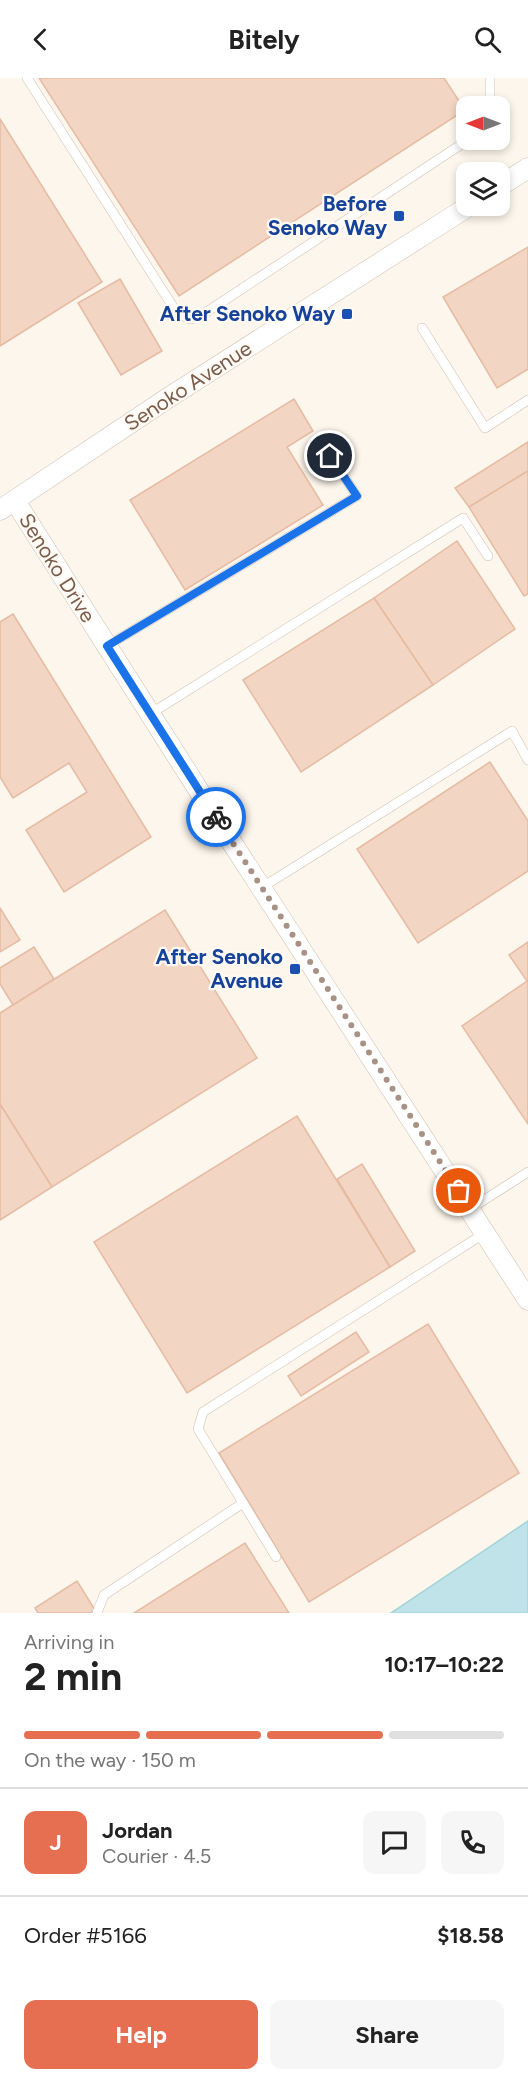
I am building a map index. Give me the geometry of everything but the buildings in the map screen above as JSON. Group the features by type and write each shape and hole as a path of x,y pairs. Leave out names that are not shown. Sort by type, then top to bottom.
{"street":[{"path":"510,180 528,168"},
{"name":"Senoko Avenue","path":"7,506 171,396 456,214"},
{"name":"Senoko Drive","path":"7,506 107,646 528,1300"}],"lane":[{"path":"27,78 177,313 190,319 199,317 456,148"},
{"path":"490,78 490,96"},
{"path":"422,328 485,428 528,400"},
{"path":"107,646 357,496 330,456"},
{"path":"150,714 462,518 488,556"},
{"path":"261,888 512,731 528,760"},
{"path":"471,1209 528,1172"},
{"path":"276,1557 198,1429 203,1412 485,1233"},
{"path":"97,1613 104,1596 243,1503"}],"water":[{"path":"528,1521 528,1613 391,1613"}],"way so far":[{"path":"216,817 459,1191"}],"place":[{"name":"Before Senoko Way","path":"399,216"},
{"name":"After Senoko Way","path":"347,314"},
{"name":"After Senoko Avenue","path":"295,969"}],"route":[{"path":"216,817 107,646 357,496 330,456"}]}
